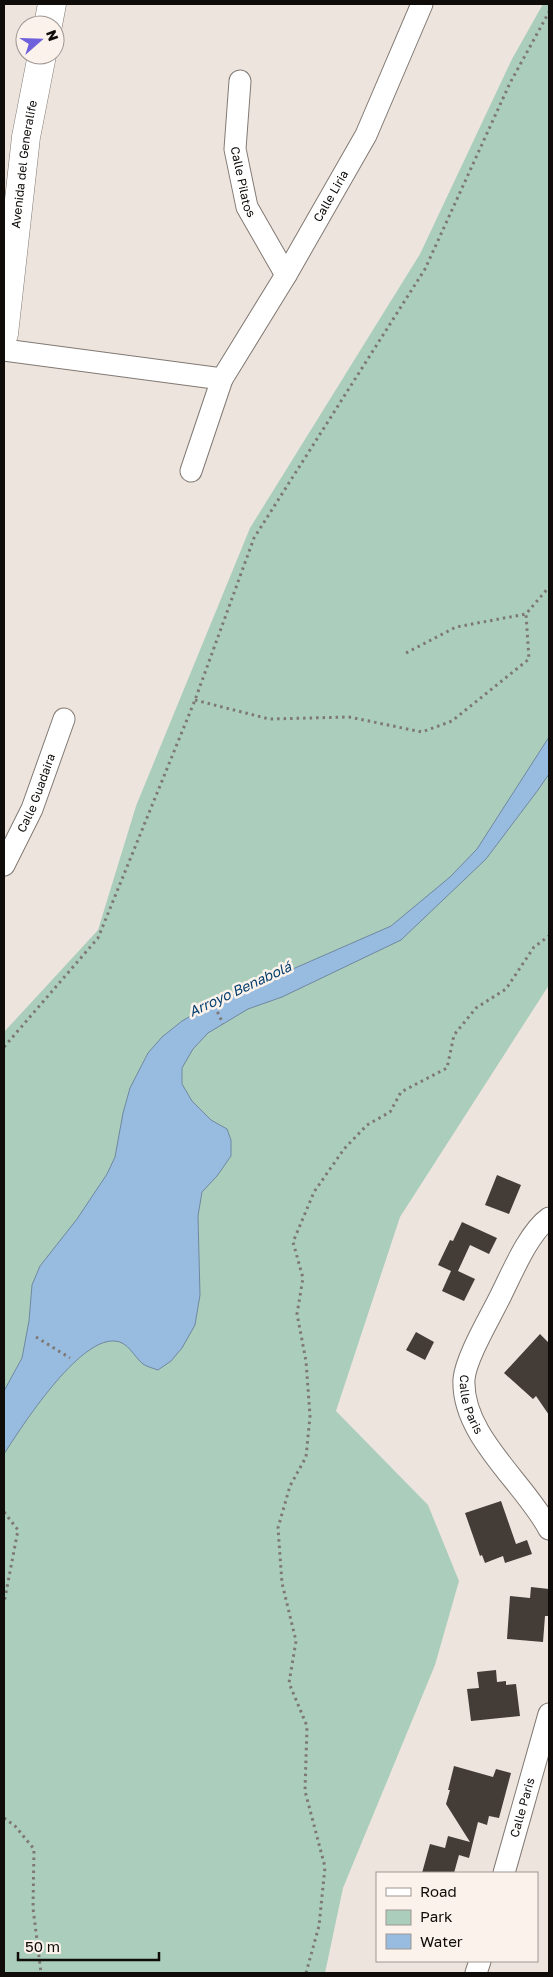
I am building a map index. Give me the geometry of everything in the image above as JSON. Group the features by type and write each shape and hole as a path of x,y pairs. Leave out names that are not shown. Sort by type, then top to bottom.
{"street":[{"name":"Calle Liria","path":"191,471 222,379 286,275 366,135 422,4"},
{"name":"Avenida del Generalife","path":"4,334 26,137 40,65"},
{"name":"Calle Pilatos","path":"240,81 235,149 247,207 286,275"},
{"path":"4,350 222,379"},
{"name":"Calle Guadaira","path":"4,866 32,808 64,719"},
{"name":"Calle Paris","path":"549,1218 543,1222 524,1250 472,1354 464,1378 468,1411 484,1439 549,1529"},
{"name":"Calle Paris","path":"504,1872 549,1714"}],"path":[{"path":"4,1047 98,938 196,700 254,538 425,269 510,83 549,12"},
{"path":"406,653 456,627 526,614 549,587"},
{"path":"196,700 269,720 349,717 422,732 452,721 529,659 526,614"},
{"path":"306,1973 318,1926 325,1867 305,1791 307,1726 289,1683 296,1641 282,1583 278,1528 290,1486 306,1457 310,1416 306,1361 297,1314 303,1278 293,1242 314,1192 344,1149 367,1125 390,1112 401,1092 447,1068 454,1034 476,1008 506,989 534,947 549,936"},
{"path":"212,1000 223,1024"},
{"path":"36,1337 70,1358"},
{"path":"4,1512 18,1530 4,1603"},
{"path":"4,1818 15,1826 34,1849 34,1908 41,1973"}],"green space":[{"path":"543,4 549,4 549,985 400,1217 336,1411 428,1505 459,1581 435,1665 343,1888 325,1973 4,1973 4,1032 98,930 136,806 250,528 420,254 512,59"}],"water":[{"path":"549,737 549,774 538,790 486,859 401,940 282,997 248,1009 208,1033 193,1049 182,1068 182,1084 192,1101 211,1120 227,1129 231,1140 231,1156 217,1176 202,1192 198,1216 200,1295 195,1325 182,1348 171,1361 158,1370 143,1364 127,1346 119,1342 114,1341 100,1344 84,1354 52,1386 4,1454 4,1391 22,1358 29,1321 32,1285 40,1266 77,1219 107,1174 115,1157 123,1113 130,1088 148,1053 162,1037 182,1021 206,1007 391,926 450,877 477,849"}],"building":[{"path":"497,1175 521,1185 509,1214 485,1205"},
{"path":"462,1222 497,1238 489,1254 470,1245 458,1271 475,1279 464,1301 442,1291 451,1271 438,1265 450,1240 453,1241"},
{"path":"416,1332 434,1342 425,1360 406,1350"},
{"path":"540,1334 549,1343 549,1415 536,1396 533,1399 504,1373"},
{"path":"501,1501 516,1544 527,1540 532,1554 505,1563 503,1556 485,1563 482,1555 480,1556 465,1513"},
{"path":"531,1587 549,1589 549,1616 545,1616 543,1642 507,1639 510,1596 530,1598"},
{"path":"496,1670 497,1682 506,1681 506,1685 516,1684 520,1716 471,1721 467,1689 479,1688 477,1672"},
{"path":"454,1766 493,1777 496,1769 511,1773 499,1818 489,1816 487,1825 478,1822 469,1858 459,1855 454,1872 422,1872 430,1844 445,1848 448,1836 470,1842 446,1804 450,1790 448,1790"}],"water label":[{"name":"Arroyo Benabolá","path":"240,989"}]}
